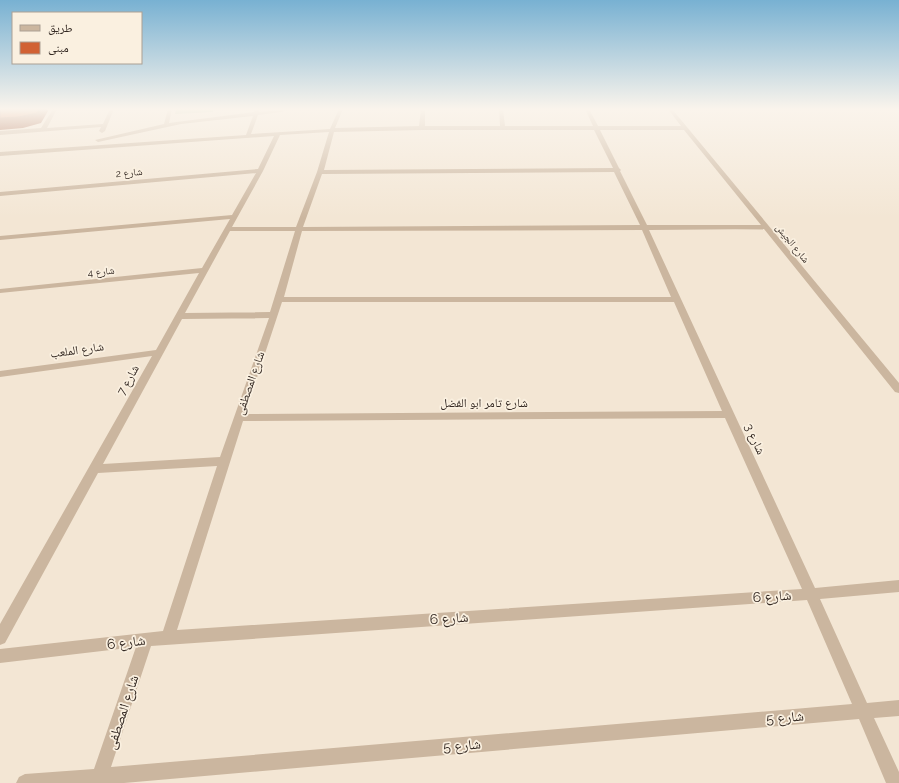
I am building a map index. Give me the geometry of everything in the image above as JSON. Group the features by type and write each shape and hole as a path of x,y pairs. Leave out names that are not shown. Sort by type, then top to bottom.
{"street":[{"path":"0,154 74,146"},
{"name":"شارع 7","path":"0,638 233,217 260,171 272,146"},
{"name":"شارع المصطفى","path":"168,637 224,461 279,300 299,229 320,172 328,146"},
{"name":"شارع 3","path":"605,146 618,170 811,594 894,783"},
{"name":"شارع الجيش","path":"700,146 899,390"},
{"path":"320,172 618,170"},
{"name":"شارع 2","path":"0,194 260,171"},
{"path":"0,238 233,217"},
{"path":"227,229 767,227"},
{"name":"شارع 4","path":"0,291 205,270"},
{"path":"279,300 677,299"},
{"path":"179,316 274,315"},
{"name":"شارع الملعب","path":"0,374 158,352"},
{"name":"شارع تامر ابو الفضل","path":"239,418 729,414"},
{"path":"93,469 224,461"},
{"name":"شارع 6","path":"0,656 168,637 811,594 899,586"},
{"name":"شارع المصطفى","path":"99,780 146,640"},
{"name":"شارع 5","path":"25,783 99,780 899,708"}]}
